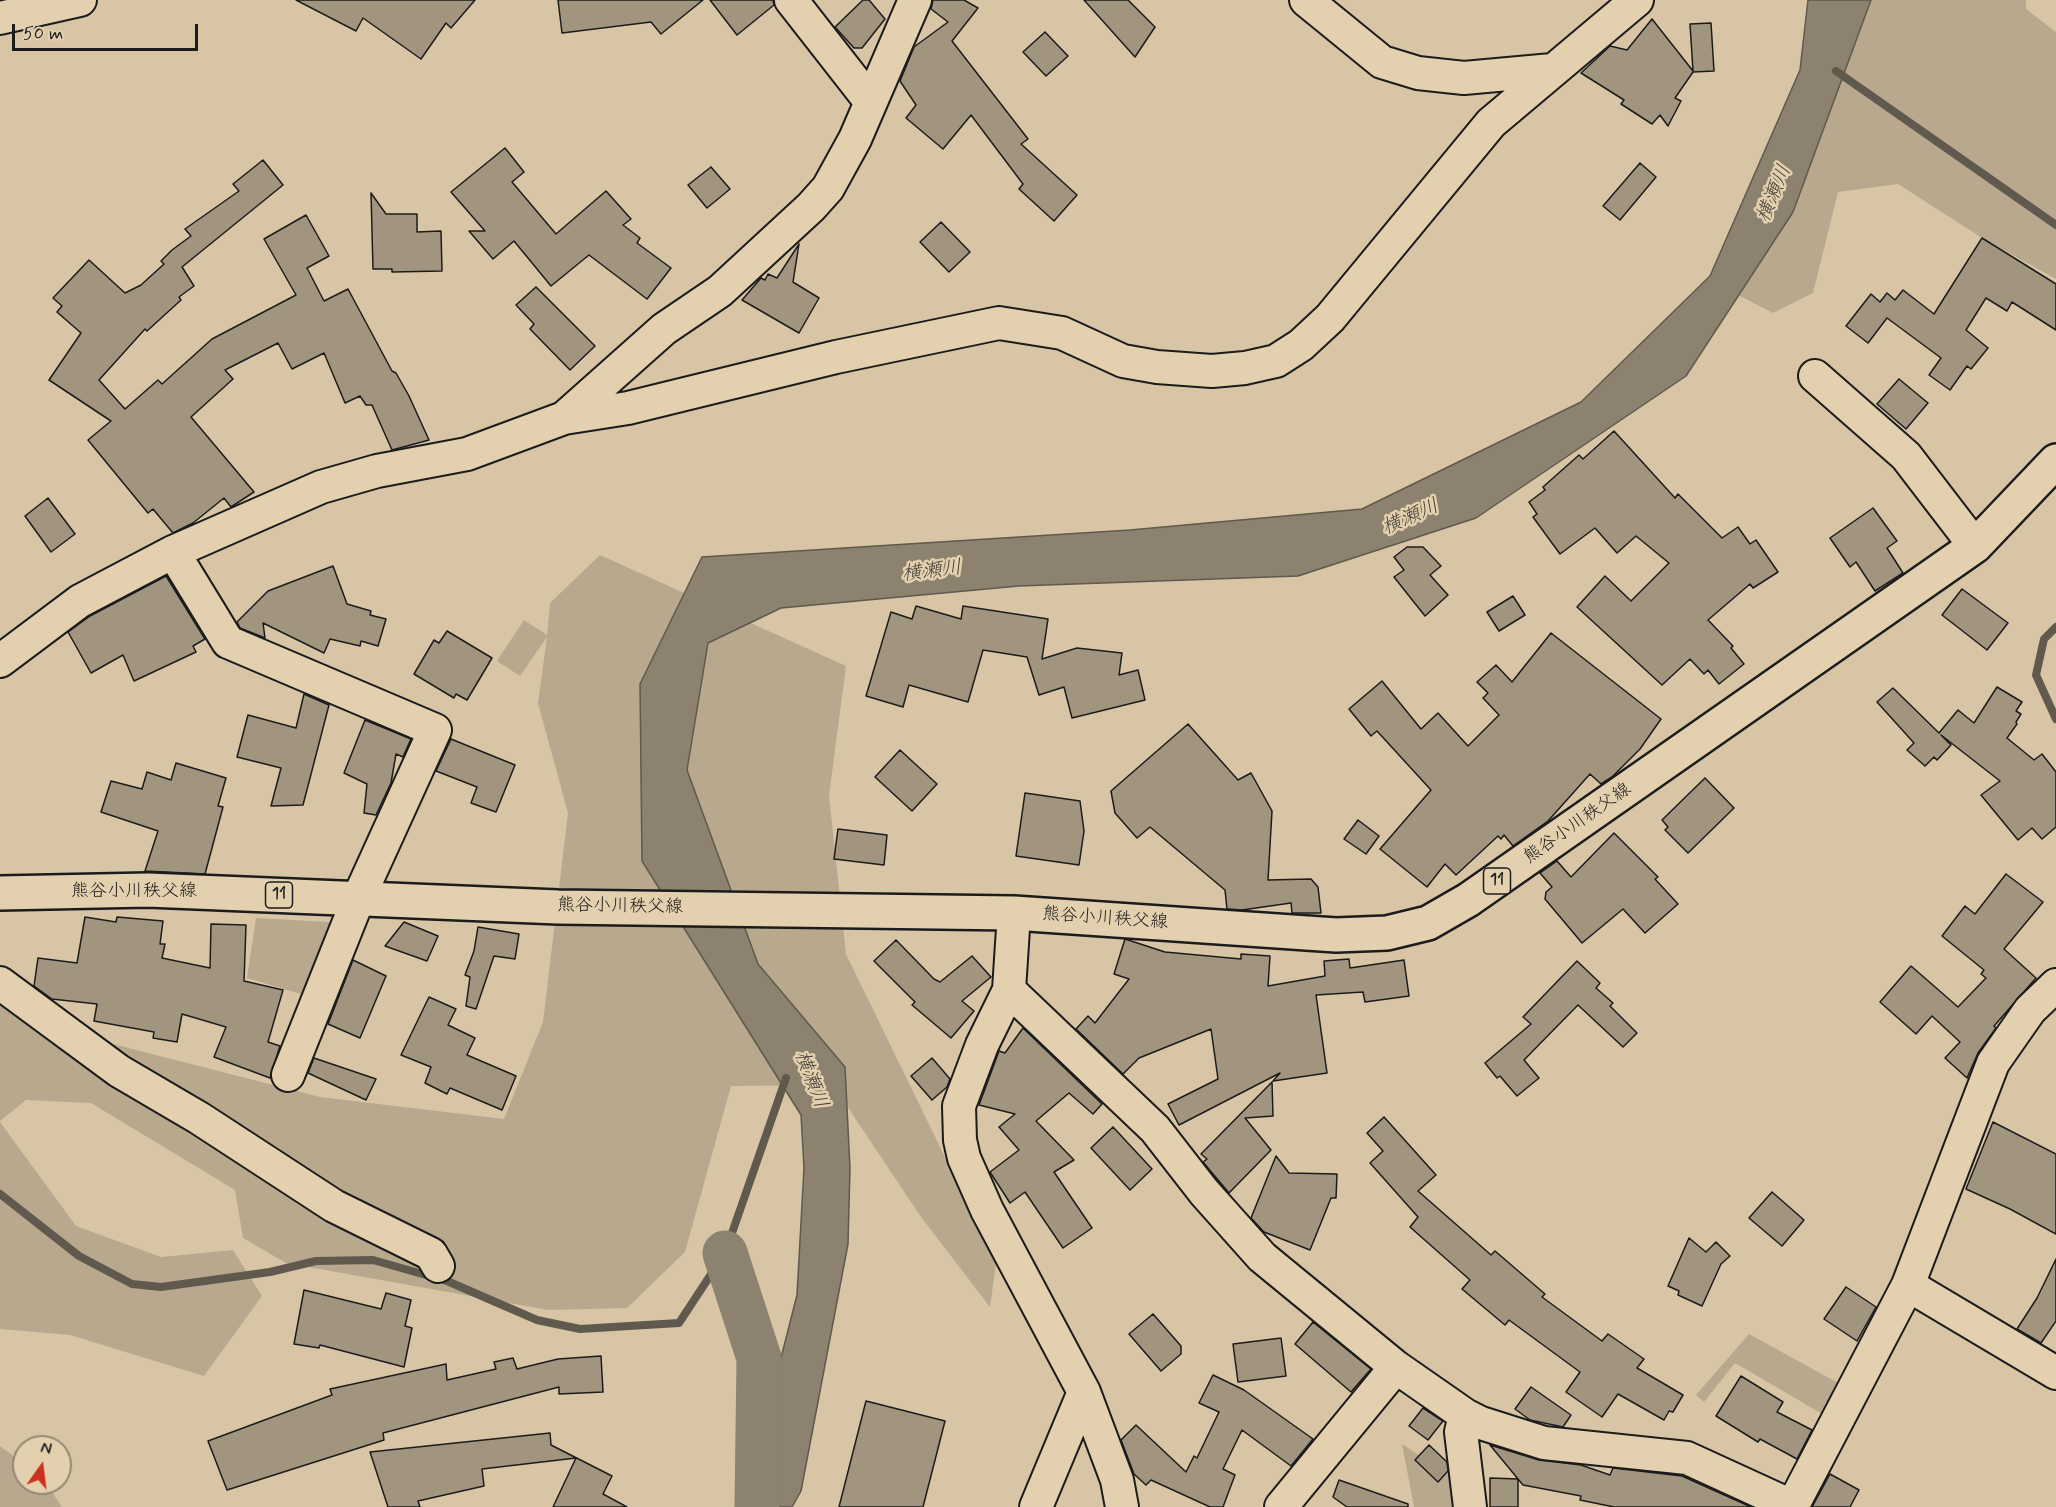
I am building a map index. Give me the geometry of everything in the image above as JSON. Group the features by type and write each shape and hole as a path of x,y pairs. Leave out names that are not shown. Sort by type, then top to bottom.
{"main road":[{"name":"熊谷小川秩父線","path":"0,893 148,890 558,907 1014,913 1336,935 1387,933 1428,922 1510,873 1975,546 2056,461"}],"street":[{"path":"0,18 80,0"},
{"path":"791,0 870,101"},
{"path":"564,418 664,329 720,291 812,207 828,188 855,139 915,0"},
{"path":"1306,0 1382,62 1418,73 1464,78 1552,70"},
{"path":"0,661 80,601 173,552 321,487 377,471 467,454 564,418 628,408 781,369 999,323 1062,333 1123,361 1157,367 1212,371 1245,368 1276,361 1301,345 1330,318 1491,123 1636,0"},
{"path":"1815,376 1906,456 1975,546"},
{"path":"173,552 228,642 435,730 360,897 288,1075"},
{"path":"1014,913 1009,990 982,1045 959,1106 960,1140 964,1158 987,1210 1084,1392 1117,1480 1122,1507"},
{"path":"0,983 119,1071 199,1118 334,1206 431,1254 438,1266"},
{"path":"1009,990 1155,1129 1204,1192 1262,1257 1396,1367 1465,1415 1481,1423 1544,1443 1687,1458 1793,1507 1908,1286 1993,1064 2030,1011 2056,985"},
{"path":"1908,1286 2056,1373"},
{"path":"1281,1507 1396,1367"},
{"path":"1036,1507 1084,1392"},
{"path":"1465,1415 1461,1432 1470,1507"}],"shaded area":[{"path":"1839,0 2026,0 2026,9 2056,32 2056,279 1982,238 1898,184 1838,192 1813,293 1773,313 1736,294"},
{"path":"600,555 846,666 829,796 846,954 996,1262 990,1307 921,1217 833,1085 731,1086 685,1252 627,1308 548,1310 286,1263 243,1238 235,1190 91,1103 26,1100 0,1121 0,989 101,1041 320,1097 504,1119 543,1022 568,813 538,703 547,637 520,676 497,661 524,620 547,635 550,603"},
{"path":"256,918 347,923 314,998 247,978"},
{"path":"0,1122 76,1226 161,1257 233,1250 262,1296 204,1376 70,1335 0,1329"},
{"path":"1749,1334 1840,1384 1824,1415 1735,1363 1704,1402 1696,1395"},
{"path":"1402,1444 1450,1476 1457,1507 1414,1507"},
{"path":"0,1446 12,1455 12,1495 54,1495 62,1507 0,1507"}],"water":[{"name":"横瀬川","path":"1808,0 1871,0 1793,212 1686,376 1476,518 1298,576 1019,586 781,608 708,643 687,770 758,964 845,1067 850,1168 848,1244 801,1491 792,1507 743,1507 797,1295 804,1168 801,1115 642,861 640,684 702,557 1130,530 1362,509 1581,402 1710,276 1800,70"}],"building":[{"path":"296,0 475,0 451,28 446,23 421,59 363,18 356,31"},
{"path":"558,0 703,0 661,34 651,22 562,33"},
{"path":"710,0 773,0 774,5 737,35"},
{"path":"863,0 869,0 885,19 862,48 854,48 835,27"},
{"path":"933,0 964,0 978,8 952,41 1028,139 1021,144 1077,195 1054,221 1019,189 1023,184 971,115 943,149 906,118 916,105 900,81 914,47 948,22 931,9"},
{"path":"1084,0 1128,0 1155,27 1135,57"},
{"path":"1652,19 1693,71 1690,24 1711,23 1714,71 1693,72 1675,98 1681,101 1668,126 1660,115 1652,124 1621,104 1624,100 1581,73 1610,46 1627,50"},
{"path":"1045,32 1068,56 1046,76 1023,52"},
{"path":"505,148 524,172 512,182 556,234 606,191 631,219 623,225 640,238 637,243 671,268 647,299 589,255 551,286 514,241 493,259 469,231 485,231 451,192"},
{"path":"263,160 283,185 182,267 194,286 179,297 181,300 147,331 145,329 99,380 125,409 158,380 162,384 212,339 296,295 264,239 306,215 329,256 307,268 324,301 348,289 392,371 396,373 409,396 429,440 392,450 372,405 366,405 360,396 345,403 324,353 292,369 278,343 225,370 233,379 191,417 254,492 231,507 224,498 193,523 173,533 153,509 148,513 88,440 111,421 49,380 81,333 57,312 62,306 53,298 89,260 125,293 141,285 164,264 161,261 172,250 191,236 185,229 239,191 233,184"},
{"path":"1640,163 1656,177 1620,220 1603,206"},
{"path":"711,167 730,189 707,208 688,185"},
{"path":"371,193 386,214 417,214 417,232 441,231 442,271 392,272 392,269 373,269"},
{"path":"941,222 970,252 949,272 920,242"},
{"path":"1982,238 2056,284 2056,330 2012,302 2007,311 1986,298 1966,330 1988,348 1971,369 1967,366 1950,390 1929,375 1941,358 1887,318 1868,343 1846,326 1871,294 1880,302 1887,293 1895,300 1903,290 1934,314"},
{"path":"799,244 793,282 819,298 799,333 742,300 761,278 765,280 768,274 777,278"},
{"path":"536,287 595,346 570,370 530,329 534,324 516,305"},
{"path":"1899,379 1928,403 1906,429 1877,404"},
{"path":"1614,431 1675,498 1678,494 1722,538 1738,527 1750,544 1756,540 1778,572 1753,588 1750,584 1708,620 1733,646 1731,648 1744,664 1719,684 1708,670 1704,674 1690,659 1662,685 1577,607 1605,576 1631,601 1669,563 1636,536 1617,553 1595,528 1560,554 1533,517 1537,514 1529,502 1545,490 1543,487 1579,455 1583,459"},
{"path":"48,498 75,534 51,552 25,516"},
{"path":"1873,508 1897,541 1887,548 1903,573 1875,591 1856,562 1850,567 1830,538"},
{"path":"1407,547 1423,547 1441,566 1430,575 1448,595 1425,616 1394,577 1404,570 1394,557"},
{"path":"333,566 347,604 371,611 370,615 386,619 378,646 361,641 360,646 330,639 324,653 263,623 265,638 240,628 237,622 268,591"},
{"path":"166,576 205,639 193,646 196,652 134,681 123,655 91,673 68,632 90,616"},
{"path":"1962,589 2008,623 1987,650 1942,615"},
{"path":"1513,596 1525,615 1499,631 1487,612"},
{"path":"916,606 961,619 963,606 1048,619 1042,659 1077,648 1122,653 1119,675 1138,670 1145,700 1072,718 1064,687 1039,695 1027,657 983,650 968,702 909,685 903,707 866,696 891,612 912,619"},
{"path":"447,631 492,658 467,700 456,694 454,698 414,674 434,640 439,643"},
{"path":"1551,633 1661,719 1640,749 1612,777 1601,784 1590,774 1548,821 1513,846 1504,835 1501,839 1498,836 1456,875 1445,864 1427,887 1380,849 1431,790 1377,731 1371,736 1349,709 1382,681 1421,729 1438,713 1468,746 1499,715 1483,698 1488,693 1477,682 1496,665 1512,682"},
{"path":"1997,687 2022,702 2016,711 2021,714 2017,724 2007,738 2034,760 2042,754 2056,772 2056,827 2042,839 2032,828 2018,840 1981,795 2000,781 1941,735 1951,745 1937,760 1934,757 1925,766 1907,750 1914,743 1877,702 1893,688 1939,733 1958,710 1974,723"},
{"path":"304,694 329,705 303,805 271,806 281,768 237,757 248,715 296,728"},
{"path":"365,720 411,739 403,757 396,754 391,783 376,815 364,813 367,784 344,773"},
{"path":"1188,724 1238,780 1251,773 1272,811 1268,880 1311,879 1318,887 1321,913 1292,913 1291,903 1242,910 1227,909 1225,890 1150,827 1137,838 1115,813 1111,791"},
{"path":"451,739 515,765 496,812 471,803 477,787 436,771"},
{"path":"900,750 937,784 912,811 875,777"},
{"path":"176,763 226,778 218,806 223,807 205,874 145,871 158,831 101,812 111,781 142,789 147,772 171,780"},
{"path":"1705,778 1734,808 1688,853 1665,830 1668,827 1662,820"},
{"path":"1025,793 1080,801 1084,831 1079,865 1016,856"},
{"path":"1358,820 1379,836 1366,854 1344,839"},
{"path":"838,829 887,835 884,865 834,859"},
{"path":"1614,833 1658,877 1655,879 1678,904 1645,933 1623,909 1582,943 1545,899 1546,892 1552,887 1540,873 1557,861 1571,877"},
{"path":"2006,874 2043,902 2004,949 2036,978 1994,1026 1996,1028 1978,1053 1967,1078 1945,1058 1960,1042 1932,1016 1916,1034 1880,1002 1911,966 1958,1007 1986,978 1981,974 1984,970 1942,936 1965,906 1975,914"},
{"path":"85,917 116,922 117,917 163,921 160,944 165,944 162,958 210,968 211,924 246,925 244,981 283,990 268,1042 280,1046 270,1078 214,1057 226,1027 182,1014 177,1042 153,1038 154,1032 94,1021 97,1004 52,999 34,986 38,958 77,963"},
{"path":"404,922 438,936 427,961 385,946"},
{"path":"478,927 519,934 515,959 494,956 476,1009 466,1006 470,977 465,975 474,951"},
{"path":"1125,939 1165,952 1241,959 1241,954 1270,956 1268,986 1325,976 1324,961 1349,959 1350,968 1404,960 1409,996 1365,1002 1363,992 1316,995 1327,1073 1273,1081 1280,1073 1179,1125 1168,1104 1218,1079 1211,1029 1139,1058 1123,1074 1076,1029 1088,1016 1095,1023 1129,979 1114,974"},
{"path":"896,940 934,979 940,982 972,956 991,977 962,1001 974,1011 951,1038 912,1005 915,1002 874,961"},
{"path":"353,960 386,976 360,1038 328,1024"},
{"path":"1577,961 1600,983 1596,988 1613,1003 1610,1006 1637,1033 1623,1047 1578,1005 1524,1060 1539,1078 1517,1096 1500,1076 1497,1078 1485,1063 1531,1024 1523,1017"},
{"path":"429,997 456,1009 448,1025 475,1038 467,1055 516,1076 502,1110 450,1088 447,1094 425,1083 431,1067 401,1055"},
{"path":"1023,1028 1102,1104 1093,1114 1069,1093 1036,1121 1074,1160 1054,1172 1092,1228 1063,1248 1025,1192 1010,1203 990,1172 1019,1150 999,1127 1015,1114 979,1105 999,1051 1005,1053"},
{"path":"314,1058 376,1079 366,1100 308,1073"},
{"path":"932,1058 950,1079 947,1087 932,1100 911,1076"},
{"path":"1272,1082 1273,1116 1245,1118 1271,1150 1229,1193 1203,1162 1207,1159 1201,1154"},
{"path":"1384,1117 1436,1175 1418,1191 1491,1255 1495,1251 1545,1294 1542,1297 1602,1341 1608,1334 1644,1359 1637,1368 1683,1395 1673,1412 1669,1411 1664,1420 1618,1394 1602,1417 1566,1392 1580,1372 1509,1320 1505,1325 1462,1289 1470,1280 1410,1227 1418,1217 1370,1163 1383,1151 1367,1133"},
{"path":"1993,1122 2056,1154 2056,1234 1966,1189"},
{"path":"1113,1127 1152,1169 1130,1190 1091,1148"},
{"path":"1276,1156 1289,1173 1337,1174 1336,1198 1331,1198 1310,1250 1264,1232 1251,1218"},
{"path":"1772,1192 1804,1220 1782,1246 1749,1218"},
{"path":"1689,1238 1706,1252 1716,1242 1730,1256 1721,1264 1702,1306 1678,1295 1679,1291 1668,1286"},
{"path":"2056,1259 2056,1321 2041,1343 2017,1329 2037,1298"},
{"path":"1846,1287 1876,1307 1857,1341 1824,1319"},
{"path":"304,1290 381,1309 386,1293 411,1300 405,1326 412,1328 404,1367 320,1345 319,1348 294,1344"},
{"path":"1153,1314 1181,1346 1181,1354 1161,1371 1129,1334"},
{"path":"1313,1322 1371,1369 1351,1392 1295,1344"},
{"path":"1281,1338 1286,1376 1238,1382 1233,1344"},
{"path":"601,1356 603,1392 559,1394 559,1387 383,1433 384,1440 227,1490 208,1441 332,1395 330,1389 446,1364 447,1380 496,1369 494,1362 513,1358 517,1369 558,1359"},
{"path":"1213,1375 1244,1390 1313,1439 1291,1466 1242,1430 1223,1469 1235,1475 1223,1507 1210,1507 1151,1480 1146,1485 1134,1474 1121,1440 1136,1425 1186,1472 1194,1456 1197,1458 1219,1412 1199,1403"},
{"path":"1741,1376 1783,1402 1777,1412 1812,1430 1797,1459 1760,1439 1758,1442 1716,1416"},
{"path":"1531,1387 1571,1415 1563,1427 1530,1420 1515,1409"},
{"path":"866,1401 945,1421 923,1507 839,1507"},
{"path":"1423,1408 1443,1421 1428,1440 1409,1426"},
{"path":"550,1433 551,1445 612,1476 603,1494 627,1507 553,1507 576,1458 482,1469 484,1486 418,1501 420,1507 388,1507 370,1452"},
{"path":"1429,1445 1447,1462 1448,1471 1438,1482 1415,1460"},
{"path":"1490,1445 1539,1460 1581,1465 1610,1475 1613,1468 1682,1476 1751,1507 1614,1507 1580,1500 1581,1496 1523,1485"},
{"path":"1830,1474 1859,1490 1850,1507 1812,1507"},
{"path":"1490,1478 1518,1479 1518,1507 1490,1507"},
{"path":"1339,1480 1408,1504 1408,1507 1347,1507 1333,1497"}],"waterway":[{"path":"1836,71 2056,225"},
{"path":"2056,627 2044,639 2036,675 2056,719"},
{"name":"横瀬川","path":"0,1194 79,1256 132,1284 161,1287 270,1272 316,1261 373,1260 447,1281 537,1320 580,1329 679,1323 725,1253 786,1078"},
{"path":"725,1253 759,1358 757,1507"}]}
